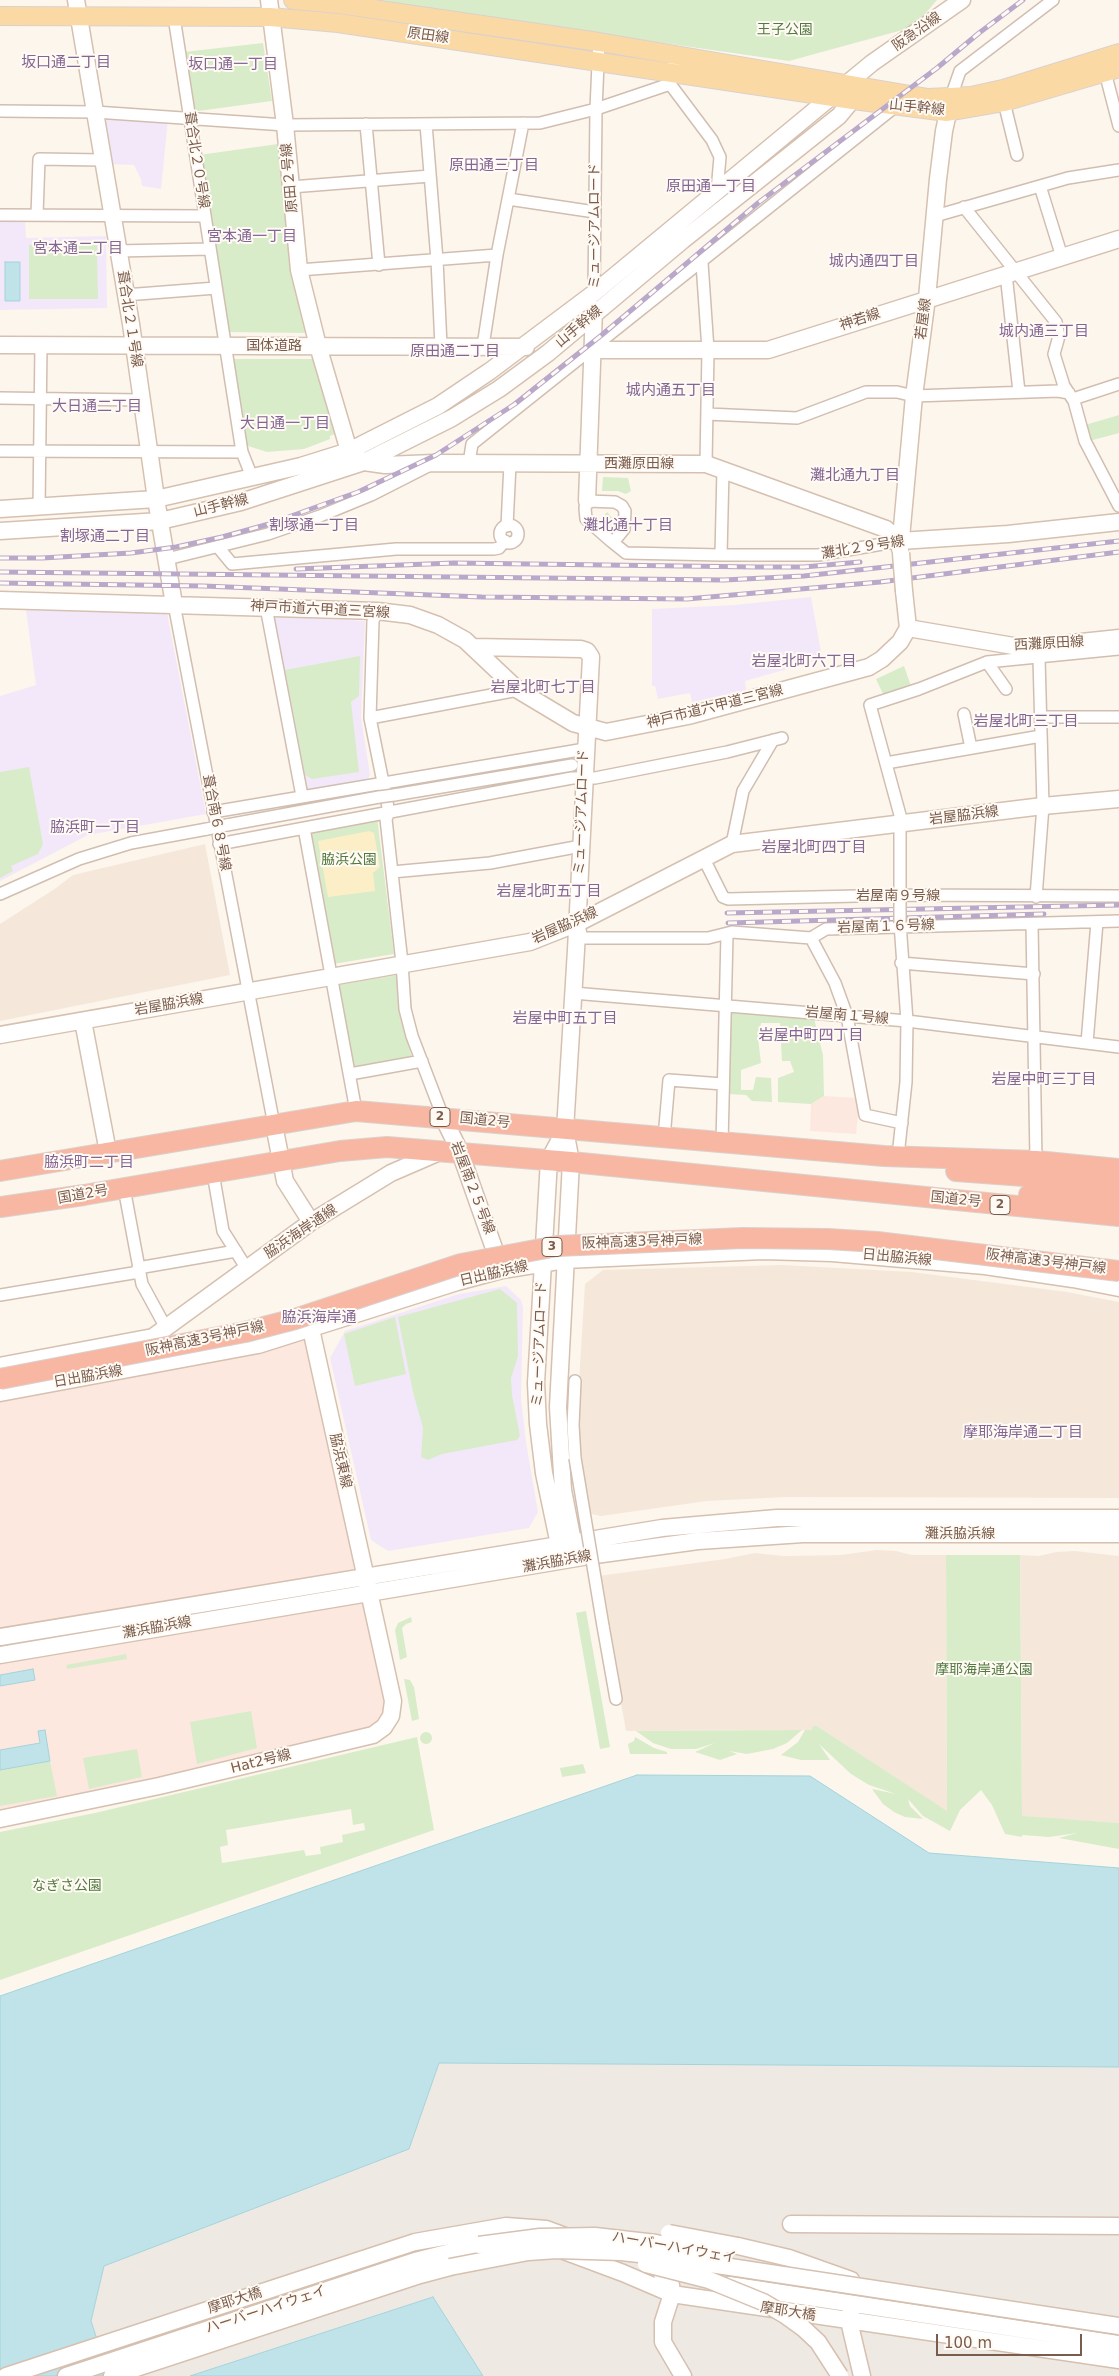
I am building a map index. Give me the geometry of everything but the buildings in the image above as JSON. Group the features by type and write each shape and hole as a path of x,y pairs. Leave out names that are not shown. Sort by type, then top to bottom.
{"highway":[{"name":"国道2号","path":"0,1171 356,1111 891,1156 926,1168 1119,1183"},
{"name":"国道2号","path":"0,1207 340,1151 387,1147 571,1162 1119,1216"},
{"name":"国道2号","path":"882,1193 946,1191 1119,1169"},
{"name":"国道2号","path":"1037,1178 1119,1200"},
{"name":"阪神高速3号神戸線","path":"0,1366 242,1319 290,1307 458,1253 516,1240 562,1234 728,1226 865,1228 1118,1272"},
{"name":"阪神高速3号神戸線","path":"0,1379 245,1332 295,1319 461,1264 557,1246 733,1238 828,1239 877,1242 1118,1272"}],"main road":[{"name":"原田線","path":"293,0 339,4 599,42 855,90"},
{"name":"原田線","path":"0,16 77,8 174,16 270,8 338,23 598,61 672,79 833,97 855,90"},
{"name":"山手幹線","path":"855,90 928,98 949,104 1119,53"},
{"name":"山手幹線","path":"855,90 896,106 1004,102 1112,70"}],"street":[{"name":"阪急沿線","path":"855,90 872,63 962,0"},
{"path":"949,104 960,71 1053,0"},
{"name":"葺合北２１号線","path":"77,8 134,346 160,521"},
{"name":"原田２号線","path":"270,8 285,125 298,270 349,450"},
{"name":"葺合北２０号線","path":"174,16 242,452 252,477"},
{"name":"ミュージアムロード","path":"587,501 594,314 596,109 599,42"},
{"path":"674,56 672,79 712,140 720,158 718,191"},
{"path":"1112,70 1119,126"},
{"path":"0,111 95,112 285,125 540,123 596,109 672,79"},
{"name":"山手幹線","path":"0,531 160,521 241,502 364,462 452,418 499,389 548,353 839,116 855,90"},
{"name":"山手幹線","path":"0,509 156,499 301,466 349,450 438,406 490,371 594,293 833,97"},
{"path":"1004,102 1018,155"},
{"name":"若屋線","path":"900,548 914,396 927,298 934,216 949,104"},
{"path":"469,463 472,444 593,350 896,106"},
{"path":"483,346 497,255 522,123"},
{"path":"366,124 378,265"},
{"path":"426,124 437,260 441,346"},
{"path":"37,215 39,159 102,160"},
{"path":"934,216 1068,178 1119,170"},
{"path":"291,187 430,176"},
{"path":"1040,186 1062,257"},
{"path":"508,199 595,212"},
{"path":"964,208 1011,273 1056,322 1059,336 1054,354 1064,386 1071,396 1085,441 1119,506"},
{"path":"0,215 205,216"},
{"name":"神若線","path":"593,350 768,350 927,298 1119,240"},
{"path":"117,251 210,249"},
{"path":"298,270 497,255"},
{"path":"702,263 708,350 706,464"},
{"path":"1011,273 1019,392"},
{"path":"125,295 216,288"},
{"name":"国体道路","path":"0,345 225,347 522,346 548,353"},
{"path":"39,508 38,451 41,345"},
{"path":"707,414 797,418 866,392 897,392 914,396 1058,391 1071,396 1119,384"},
{"path":"0,398 141,400"},
{"path":"349,450 364,462"},
{"path":"0,451 242,452"},
{"name":"西灘原田線","path":"364,462 385,465 434,463 706,464 886,529 900,548"},
{"path":"166,559 277,531 371,496 434,463"},
{"path":"218,547 232,564 396,549 494,549 501,546 505,541 501,533 507,526 510,464"},
{"path":"721,555 723,470"},
{"path":"587,501 615,502 624,508 624,529 615,540 610,541"},
{"name":"灘北２９号線","path":"587,501 585,508 586,519 626,553 818,555 900,548 1119,522"},
{"name":"葺合南６８号線","path":"160,521 219,844 274,1125"},
{"path":"900,548 908,628"},
{"name":"神戸市道六甲道三宮線","path":"0,600 376,611 410,615 448,630 473,647 518,690 573,723 606,732 688,716 869,667 882,659 900,642 908,628"},
{"path":"266,607 302,796"},
{"name":"岩屋南２５号線","path":"376,611 373,621 370,718 389,812 386,819 402,963 405,1009 443,1117 452,1152 502,1270"},
{"name":"西灘原田線","path":"908,628 997,645 1031,648 1119,638"},
{"name":"ミュージアムロード","path":"473,647 581,649 587,651 590,657 578,923 565,1130 571,1162 558,1407 566,1543 569,1560"},
{"path":"891,1156 902,1123 906,1082 907,1021 900,925 900,815 870,705 919,689 987,662 1119,649"},
{"path":"1036,897 1043,806 1039,658"},
{"path":"987,662 1006,689"},
{"path":"370,718 518,690"},
{"path":"964,714 971,748"},
{"path":"1041,718 1119,717"},
{"path":"886,763 1041,736"},
{"path":"219,844 572,778 596,778 727,752 777,739 743,791 732,844"},
{"path":"213,812 585,748"},
{"path":"0,894 79,859 131,843 380,797 572,765"},
{"name":"岩屋脇浜線","path":"0,1035 530,942 578,923 732,844 1043,806 1119,800"},
{"path":"304,828 356,1111"},
{"path":"392,872 490,863 581,846"},
{"name":"岩屋南９号線","path":"704,857 723,897 728,899 1119,896"},
{"path":"1087,1044 1097,922"},
{"name":"岩屋南１６号線","path":"578,923 582,938 708,938 727,935 732,932 811,938 826,929 900,925 1119,922"},
{"path":"1032,924 1036,1037 1037,1178"},
{"path":"722,1142 727,935"},
{"path":"811,938 835,984 847,1016 865,1116 902,1123"},
{"path":"902,963 1034,974"},
{"name":"岩屋南１号線","path":"574,993 907,1021 1119,1047"},
{"path":"83,1021 108,1152"},
{"path":"350,1074 422,1061"},
{"path":"664,1138 669,1080 723,1084"},
{"path":"274,1125 285,1181 311,1222"},
{"name":"ミュージアムロード","path":"565,1130 549,1160 536,1382 538,1424 544,1473 566,1543"},
{"name":"脇浜海岸通線","path":"0,1366 153,1337 311,1222 391,1173 452,1152"},
{"path":"213,1173 223,1231 247,1269"},
{"path":"124,1188 142,1284 166,1328"},
{"path":"0,1295 236,1251"},
{"name":"日出脇浜線","path":"0,1393 258,1345 440,1287 502,1270 543,1262 763,1251 832,1253 985,1266 1073,1279 1118,1272"},
{"name":"脇浜東線","path":"311,1329 369,1593"},
{"path":"575,1381 573,1425 575,1458 616,1699"},
{"name":"灘浜脇浜線","path":"0,1637 662,1528 777,1518 1119,1518"},
{"name":"灘浜脇浜線","path":"0,1654 569,1560 698,1541 803,1534 1119,1534"},
{"name":"Hat2号線","path":"0,1819 159,1786 373,1734 384,1726 391,1716 393,1701 369,1593"},
{"path":"790,2224 1119,2226"},
{"path":"253,2314 411,2252 469,2237 522,2228 576,2225 624,2227 738,2246 789,2258 846,2279 981,2306 1044,2333"},
{"name":"摩耶大橋","path":"6,2376 415,2242 506,2226 546,2229 662,2274 677,2278 1119,2344"},
{"name":"摩耶大橋","path":"466,2232 500,2235 544,2244 623,2273 672,2294 1119,2360"},
{"name":"ハーバーハイウェイ","path":"66,2376 416,2261 462,2249 510,2240 578,2236 623,2238 656,2243 796,2270 1119,2320"},
{"name":"ハーバーハイウェイ","path":"112,2376 420,2275 501,2256 557,2250 620,2252 658,2256 1119,2326"},
{"path":"450,2267 529,2258 586,2256 656,2266 682,2272 735,2290 785,2314 804,2328 818,2342 840,2376"},
{"path":"662,2274 671,2285 672,2294 663,2322 663,2342 683,2376"},
{"path":"851,2304 849,2321 862,2376"}],"shaded area":[{"path":"99,115 168,119 161,189 142,186 141,179 134,165 107,164"},
{"path":"0,220 25,220 26,238 106,236 107,308 0,310"},
{"path":"811,597 822,657 805,664 745,681 746,690 692,702 690,693 658,699 655,686 652,686 652,609 735,605"},
{"path":"26,610 167,613 206,814 88,835 0,881 0,696 36,685"},
{"path":"272,616 365,621 361,717 370,775 366,782 309,792 304,788"},
{"path":"205,844 230,975 0,1021 0,924 73,875"},
{"path":"824,1096 858,1098 862,1115 858,1116 856,1134 810,1131 811,1104"},
{"path":"782,1265 912,1272 1067,1292 1119,1302 1119,1498 786,1497 707,1501 601,1516 587,1513 579,1454 578,1399 585,1284 603,1270"},
{"path":"506,1286 521,1300 523,1307 521,1398 526,1442 538,1512 529,1528 388,1551 371,1540 330,1358 345,1331 459,1294"},
{"path":"311,1329 387,1669 384,1727 0,1819 0,1393"},
{"path":"877,1550 896,1551 912,1555 946,1555 947,1812 817,1726 812,1730 626,1731 598,1576 725,1559 755,1553 784,1556 841,1555"},
{"path":"1075,1551 1119,1556 1119,1823 1022,1817 1020,1555 1039,1556 1056,1552"},
{"path":"439,2063 1119,2067 1119,2376 483,2376 433,2297 190,2376 109,2376 91,2321 104,2266 409,2149"}],"green space":[{"name":"王子公園","path":"362,0 937,0 925,14 906,29 789,61"},
{"path":"263,43 272,101 191,112 184,52"},
{"path":"278,144 289,261 307,333 226,332 199,155"},
{"path":"29,245 97,245 98,299 29,299"},
{"path":"232,359 315,359 337,433 330,436 330,439 304,449 267,452 245,445"},
{"path":"1119,415 1119,433 1089,441 1085,425"},
{"path":"603,477 628,478 631,491 626,494 618,491 602,491"},
{"path":"607,512 615,521 610,529 598,523"},
{"path":"360,656 359,696 351,702 359,772 312,779 305,775 285,670"},
{"path":"904,666 911,686 884,696 876,679"},
{"path":"29,767 43,844 38,854 11,866 13,871 0,878 0,772"},
{"name":"脇浜公園","path":"377,817 394,954 333,964 310,833 311,830"},
{"path":"397,975 398,1009 413,1061 353,1070 338,985"},
{"path":"730,1009 814,1018 823,1055 824,1096 811,1104 778,1102 778,1078 794,1072 790,1061 782,1061 780,1023 761,1023 758,1038 761,1063 741,1070 741,1090 753,1090 756,1077 771,1078 772,1102 752,1101 746,1095 727,1094"},
{"path":"500,1289 517,1303 518,1356 511,1378 512,1395 520,1436 517,1440 442,1454 428,1460 421,1457 423,1428 413,1392 398,1317"},
{"path":"395,1317 406,1374 355,1386 344,1334"},
{"name":"摩耶海岸通公園","path":"946,1555 1020,1555 1022,1816 1119,1823 1119,1849 1059,1838 1077,1833 1049,1837 1022,1835 1022,1837 1005,1834 992,1805 981,1790 960,1810 950,1831 923,1816 908,1799 910,1806 923,1819 905,1817 894,1812 883,1804 872,1789 896,1794 869,1785 851,1774 819,1744 830,1760 801,1760 781,1755 798,1742 805,1730 812,1730 813,1726 817,1726 947,1811"},
{"path":"586,1611 610,1747 600,1749 576,1613"},
{"path":"411,1617 412,1622 402,1628 407,1657 400,1660 395,1630 398,1623"},
{"path":"126,1654 127,1659 67,1669 66,1665"},
{"path":"404,1679 410,1680 414,1687 419,1719 412,1721"},
{"path":"251,1711 257,1748 197,1764 190,1722"},
{"path":"802,1730 787,1743 773,1749 747,1754 729,1751 737,1754 720,1760 695,1752 715,1743 696,1749 671,1749 653,1743 636,1731"},
{"path":"424,1732 428,1732 432,1738 428,1744 424,1744 420,1740 420,1736"},
{"name":"なぎさ公園","path":"417,1737 434,1830 0,1980 0,1832 95,1813","holes":["351,1809 353,1825 364,1823 365,1830 342,1835 343,1842 320,1847 321,1854 306,1856 304,1850 222,1863 220,1847 228,1845 226,1830"]},
{"path":"635,1737 654,1748 667,1752 667,1754 630,1754 628,1744 634,1741"},
{"path":"137,1749 142,1777 89,1789 83,1758"},
{"path":"50,1761 57,1796 0,1806 0,1770"},
{"path":"583,1764 586,1773 562,1777 560,1768"}],"sand":[{"path":"369,831 374,833 380,867 373,873 375,891 328,897 318,841"}],"water":[{"path":"5,262 20,262 20,301 5,301"},
{"path":"33,1669 35,1680 0,1686 0,1675"},
{"path":"45,1730 50,1761 0,1770 0,1750 40,1743 38,1731"},
{"path":"637,1775 810,1776 929,1853 1119,1868 1119,2067 439,2063 409,2149 104,2266 91,2321 109,2376 0,2376 0,1996"},
{"path":"433,2297 483,2376 190,2376"}],"railway":[{"path":"0,558 42,558 131,553 176,547 222,537 269,524 358,492 436,455 515,404 603,334 758,203 937,68 1023,0"},
{"path":"0,572 724,580 804,576 1119,541"},
{"path":"0,583 203,586 482,597 687,599 880,582 1119,552"},
{"path":"296,569 454,563 804,567 860,562"},
{"path":"727,913 1119,905"},
{"path":"728,923 1044,914"}],"district":[{"name":"坂口通二丁目","path":"66,63"},
{"name":"坂口通一丁目","path":"233,65"},
{"name":"原田通三丁目","path":"494,166"},
{"name":"原田通一丁目","path":"711,187"},
{"name":"宮本通一丁目","path":"252,237"},
{"name":"宮本通二丁目","path":"78,249"},
{"name":"城内通四丁目","path":"874,262"},
{"name":"城内通三丁目","path":"1044,332"},
{"name":"原田通二丁目","path":"455,352"},
{"name":"城内通五丁目","path":"671,391"},
{"name":"大日通二丁目","path":"97,407"},
{"name":"大日通一丁目","path":"285,424"},
{"name":"灘北通九丁目","path":"855,476"},
{"name":"割塚通一丁目","path":"314,526"},
{"name":"灘北通十丁目","path":"628,526"},
{"name":"割塚通二丁目","path":"105,537"},
{"name":"岩屋北町六丁目","path":"804,662"},
{"name":"岩屋北町七丁目","path":"543,688"},
{"name":"岩屋北町三丁目","path":"1026,722"},
{"name":"脇浜町一丁目","path":"95,828"},
{"name":"岩屋北町四丁目","path":"814,848"},
{"name":"岩屋北町五丁目","path":"549,892"},
{"name":"岩屋中町五丁目","path":"565,1019"},
{"name":"岩屋中町四丁目","path":"811,1036"},
{"name":"岩屋中町三丁目","path":"1044,1080"},
{"name":"脇浜町二丁目","path":"89,1163"},
{"name":"脇浜海岸通","path":"319,1318"},
{"name":"摩耶海岸通二丁目","path":"1023,1433"}]}
